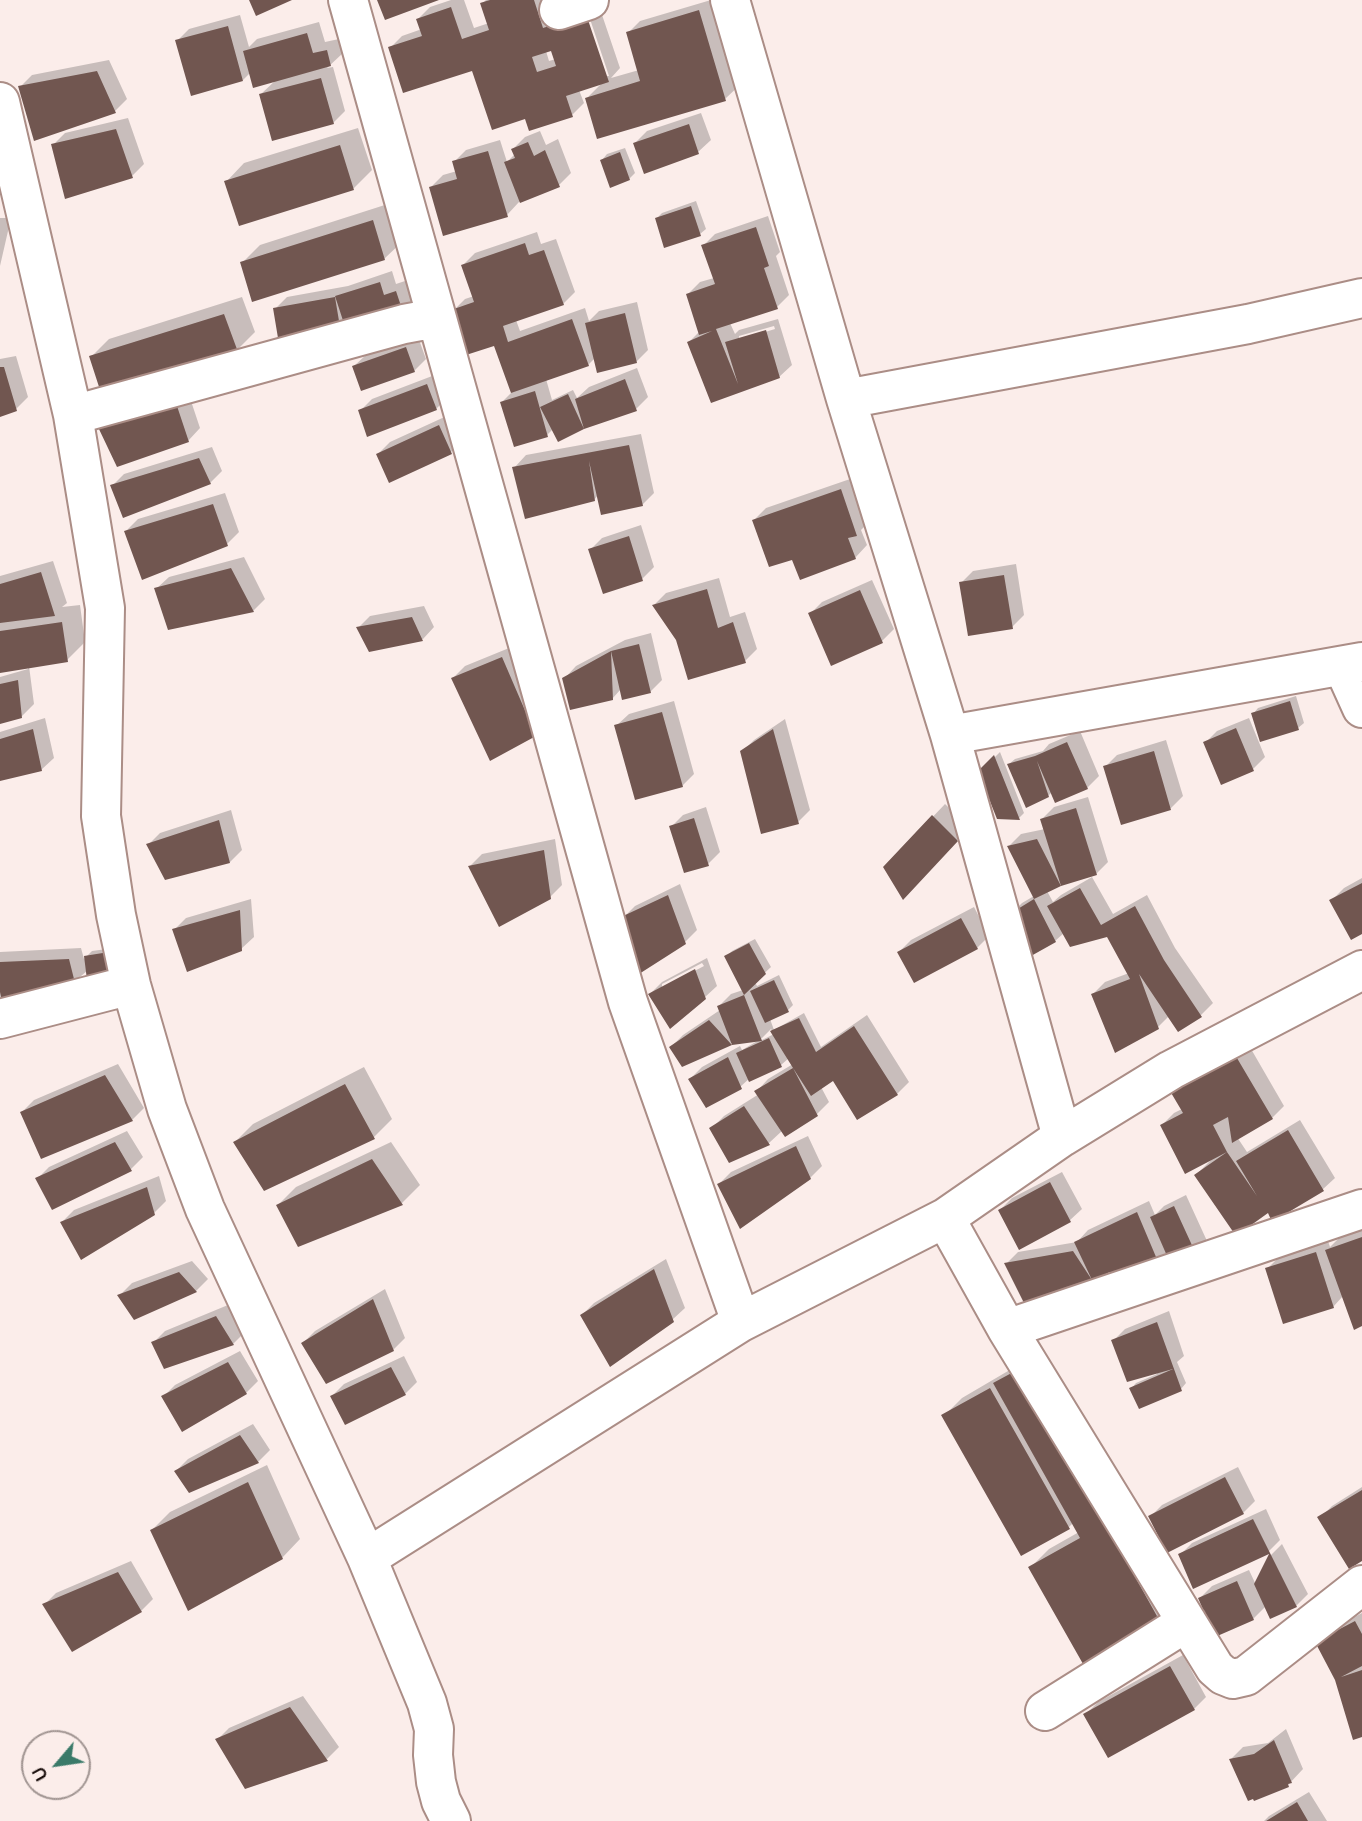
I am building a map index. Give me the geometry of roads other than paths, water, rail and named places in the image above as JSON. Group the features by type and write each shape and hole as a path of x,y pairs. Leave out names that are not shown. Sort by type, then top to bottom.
{"street":[{"path":"348,0 628,1002 741,1322"},
{"path":"730,0 846,399 950,735 1062,1137"},
{"path":"2,125 73,415 105,608 101,816 116,915 131,985 167,1109 205,1209 367,1558 427,1703 434,1729 436,1782 441,1801 451,1821"},
{"path":"846,399 1248,324 1362,298"},
{"path":"73,415 436,318"},
{"path":"950,735 1352,664 1362,708"},
{"path":"367,1558 741,1322 945,1218 1062,1137 1171,1070 1362,970"},
{"path":"0,1019 131,985"},
{"path":"1007,1329 1362,1209"},
{"path":"945,1218 1007,1329 1215,1668 1233,1679 1246,1676 1362,1585"},
{"path":"1045,1711 1187,1622"}]}
